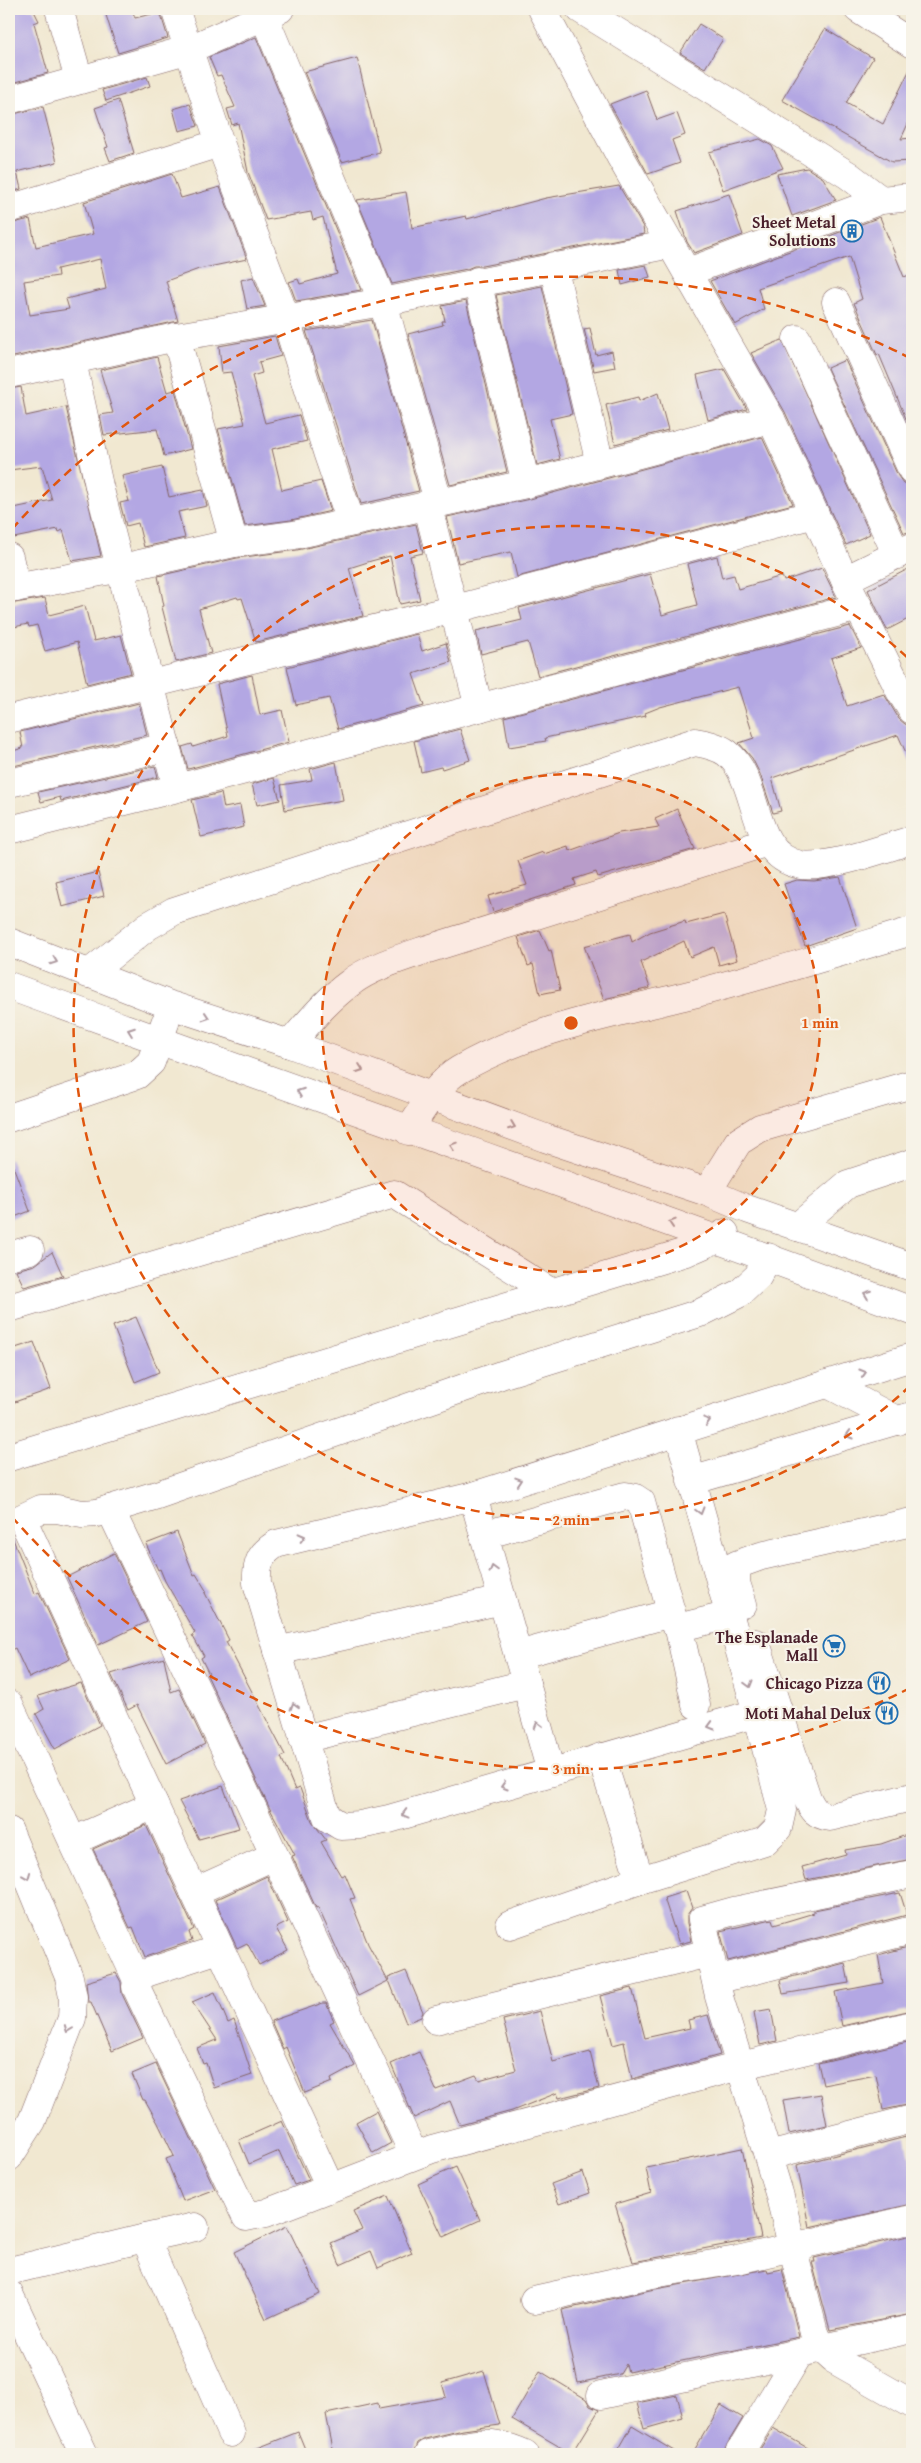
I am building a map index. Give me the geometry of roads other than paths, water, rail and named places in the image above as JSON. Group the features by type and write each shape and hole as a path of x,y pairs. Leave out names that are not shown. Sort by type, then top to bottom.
{"street":[{"path":"60,9 79,80"},
{"path":"175,9 220,143 286,319 327,452 351,522"},
{"path":"580,9 848,175 881,200"},
{"path":"858,9 912,44"},
{"path":"9,100 190,50 269,11 383,302 433,503 455,609 479,708"},
{"path":"547,11 620,156 772,419 845,580 900,691 912,710"},
{"path":"9,209 220,143"},
{"path":"688,272 881,200 912,197"},
{"path":"9,374 72,362 176,337 383,302 477,281 671,244"},
{"path":"553,266 600,464"},
{"path":"477,281 526,484"},
{"path":"836,302 912,470"},
{"path":"176,337 234,543"},
{"path":"797,339 904,551 845,580"},
{"path":"72,362 99,486 178,788"},
{"path":"9,558 12,589 122,568 234,543 294,535 526,484 772,419"},
{"path":"9,719 455,609 815,514"},
{"path":"9,830 178,788 859,607"},
{"path":"88,974 148,926 174,911 695,742 710,745 727,753 738,765 768,842 781,858 802,865 820,865 912,840"},
{"path":"9,783 167,747"},
{"path":"290,1044 323,1007 352,982 392,962 768,842"},
{"path":"408,1130 432,1096 458,1071 519,1042 618,1013 749,979 912,931"},
{"path":"11,936 88,974 170,1005 290,1044 545,1138 707,1192 747,1209 912,1267"},
{"path":"9,986 160,1042 719,1238 912,1311"},
{"path":"9,1118 138,1075 151,1062 160,1042 170,1005"},
{"path":"707,1192 738,1142 760,1128 912,1084"},
{"path":"797,1227 848,1184 912,1163"},
{"path":"9,1308 394,1194 552,1293"},
{"path":"9,1458 689,1251 719,1238 747,1209"},
{"path":"330,2187 22,1518 41,1509 82,1514 110,1509 157,1495 501,1375 700,1313 740,1294 758,1276 768,1257"},
{"path":"758,1712 389,1819 360,1825 341,1826 327,1817 257,1583 256,1568 266,1550 276,1544 473,1496 912,1357"},
{"path":"828,1384 905,1419"},
{"path":"691,1481 905,1419"},
{"path":"510,1925 640,1880 765,1841 778,1828 782,1810 758,1712 678,1430"},
{"path":"473,1496 551,1772"},
{"path":"484,1535 625,1496 636,1498 642,1502 696,1705"},
{"path":"110,1509 414,2155"},
{"path":"912,1522 761,1556 736,1565 736,1583 807,1798 814,1811 821,1816 830,1817 912,1797"},
{"path":"277,1651 502,1600"},
{"path":"674,1619 681,1628 730,1615"},
{"path":"518,1654 674,1619"},
{"path":"304,1739 526,1684"},
{"path":"9,1704 137,1980 136,1987 246,2217 266,2212 414,2155 740,2066 912,2025"},
{"path":"601,1758 640,1880"},
{"path":"73,1841 154,1805"},
{"path":"9,1831 69,1976 73,1997 72,2018 32,2121 9,2157"},
{"path":"194,1892 274,1856"},
{"path":"739,2454 810,2351 814,2333 794,2246 740,2066 716,1980 702,1920 734,1911 912,1874"},
{"path":"716,1980 912,1930"},
{"path":"137,1980 146,1973 220,1949"},
{"path":"436,2020 709,1953"},
{"path":"768,2156 912,2119"},
{"path":"534,2300 647,2275 738,2260 912,2219"},
{"path":"9,2272 195,2227"},
{"path":"145,2238 231,2433"},
{"path":"9,2294 84,2454"},
{"path":"602,2395 912,2329"},
{"path":"810,2351 833,2359 912,2404"},
{"path":"429,2454 482,2442 511,2451"}],"place":[{"name":"Sheet Metal Solutions","path":"852,231"},
{"name":"The Esplanade Mall","path":"834,1646"},
{"name":"Chicago Pizza","path":"879,1683"},
{"name":"Moti Mahal Delux","path":"887,1713"}]}
